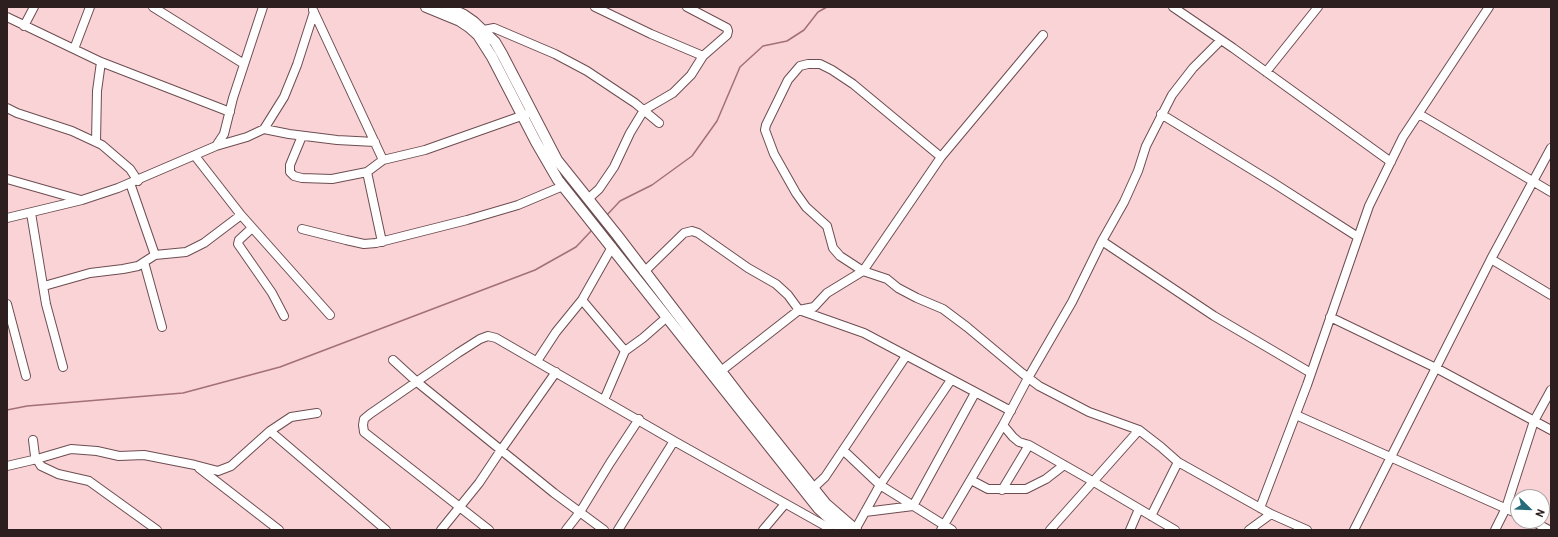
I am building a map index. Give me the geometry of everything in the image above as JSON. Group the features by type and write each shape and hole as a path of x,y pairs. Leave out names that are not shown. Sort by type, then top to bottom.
{"main road":[{"path":"426,7 460,21 478,35 557,160 617,235 721,371 810,491 818,508 842,530"},
{"path":"446,7 464,15 484,30 502,54 547,162 563,186 667,317 810,491 855,530"}],"street":[{"path":"24,26 34,7"},
{"path":"74,50 90,7"},
{"path":"153,7 244,64"},
{"path":"216,146 224,134 244,64 263,7"},
{"path":"595,7 651,34 703,56"},
{"path":"590,202 614,167 630,133 644,110 673,93 691,75 703,56 727,35 727,28 687,7"},
{"path":"1173,7 1391,162"},
{"path":"1266,72 1318,7"},
{"path":"1260,508 1311,374 1369,206 1403,137 1488,7"},
{"path":"313,10 383,160"},
{"path":"7,218 82,200 134,182 216,146 240,140 264,128 284,97 297,65 313,10"},
{"path":"7,17 101,62 230,112"},
{"path":"484,30 494,28 555,54 587,71 644,110 659,123"},
{"path":"721,371 799,310 814,307 827,293 863,271 941,157 1043,35"},
{"path":"942,528 1004,425 1028,378 1072,302 1102,241 1124,202 1138,171 1146,146 1161,114 1172,95 1184,79 1221,40"},
{"path":"96,142 97,91 101,62"},
{"path":"941,157 859,89 832,70 820,64 800,66 788,80 766,125 766,136 774,154 806,207 827,226 833,248 840,256 863,271 887,279 898,288 943,309 1039,386 1089,412 1139,430 1178,462 1271,514 1307,530"},
{"path":"7,108 17,113 72,131 96,142 102,145 130,169 155,255"},
{"path":"302,136 290,165 290,172 294,176 302,178 332,179 367,172 383,160 425,150 527,114"},
{"path":"1161,114 1272,182 1358,238"},
{"path":"1419,114 1551,192"},
{"path":"264,128 302,136 375,142"},
{"path":"1354,530 1491,260 1551,148"},
{"path":"195,156 252,228 330,315"},
{"path":"367,172 382,242"},
{"path":"7,179 82,200"},
{"path":"302,229 364,244 382,242 518,205 563,186"},
{"path":"31,213 46,304 64,367"},
{"path":"44,286 90,273 138,266 155,255 186,252 204,243 241,215"},
{"path":"252,228 239,240 238,244 272,293 284,316"},
{"path":"644,272 684,233 692,231 698,233 748,268 776,284 788,295 799,310 864,333 1012,411"},
{"path":"1102,241 1214,316 1311,374"},
{"path":"537,361 556,332 582,300 611,246"},
{"path":"1491,260 1551,295"},
{"path":"144,262 162,327"},
{"path":"582,300 624,351"},
{"path":"7,304 26,376"},
{"path":"604,400 624,351 643,338 667,317"},
{"path":"1330,317 1436,368 1551,430"},
{"path":"489,530 364,432 363,425 364,419 475,342 488,336 496,338 537,361 829,529"},
{"path":"810,491 825,476 906,356"},
{"path":"393,360 417,382 604,530"},
{"path":"441,530 480,483 556,372"},
{"path":"855,530 880,486 951,380"},
{"path":"1495,530 1506,508 1534,421 1551,390"},
{"path":"913,506 976,393"},
{"path":"7,466 37,459 71,448 97,451 119,456 144,455 218,471 231,466 270,430 291,417 317,413"},
{"path":"1296,415 1510,510"},
{"path":"566,530 580,512 639,419"},
{"path":"1004,425 1013,437 1094,482 1175,530"},
{"path":"270,430 386,530"},
{"path":"1050,530 1139,430"},
{"path":"33,440 37,459 41,466 58,474 88,481 157,530"},
{"path":"618,530 674,441"},
{"path":"1002,490 1029,445"},
{"path":"843,450 880,486 913,506 942,528 952,530"},
{"path":"1151,516 1178,462"},
{"path":"195,465 279,530"},
{"path":"971,480 988,490 1026,488 1046,479 1064,465"},
{"path":"763,530 785,504"},
{"path":"865,512 913,506"},
{"path":"818,508 829,529"},
{"path":"1130,530 1139,509"},
{"path":"1249,530 1271,514"}],"waterway":[{"path":"606,216 620,201 652,185 692,156 717,121 740,67 763,46 787,41 804,30 818,12 827,7"},
{"path":"7,410 27,406 183,393 280,367 535,270 576,247 592,230"}]}
